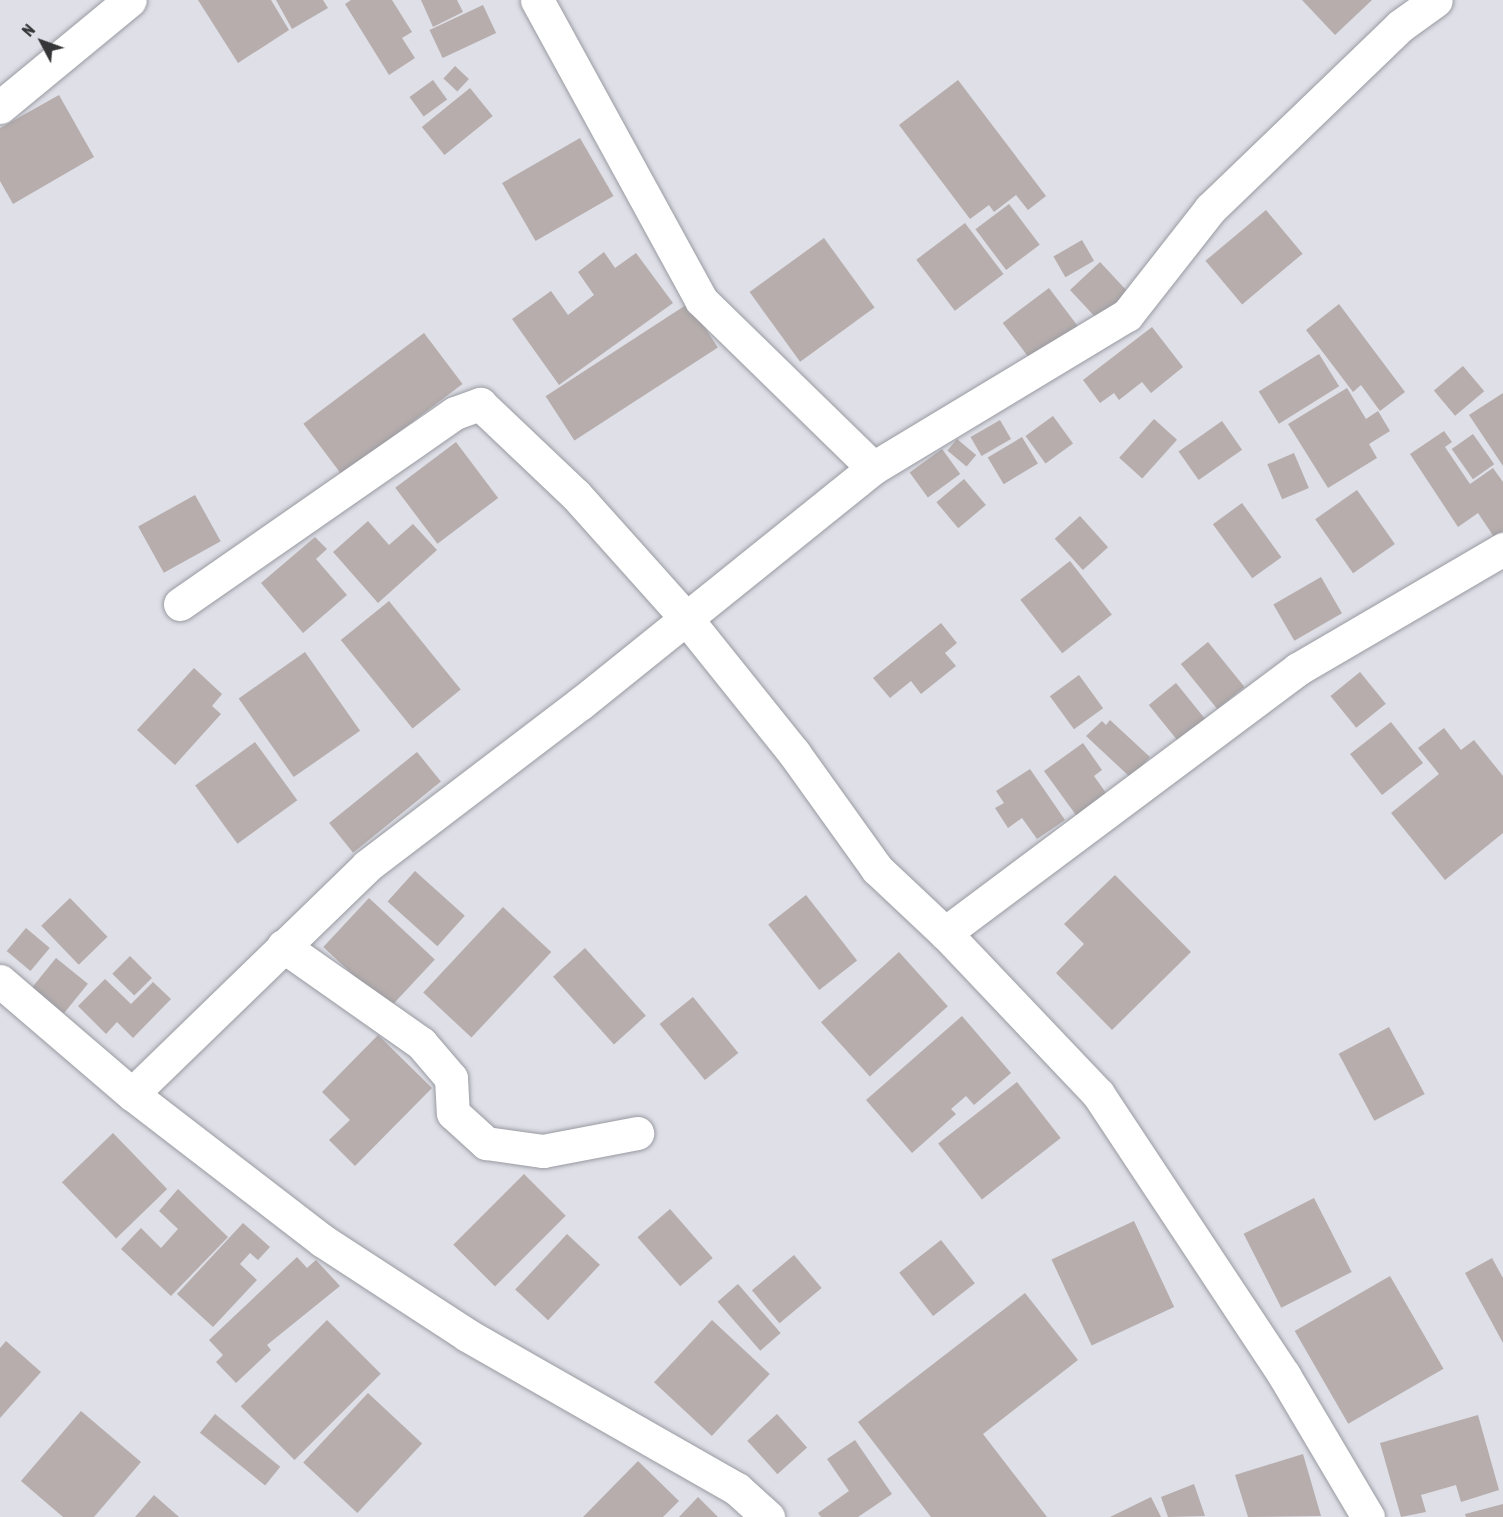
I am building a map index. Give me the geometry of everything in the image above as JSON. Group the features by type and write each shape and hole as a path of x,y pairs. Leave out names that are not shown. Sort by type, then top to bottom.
{"street":[{"path":"0,107 130,0"},
{"path":"537,0 701,300 873,468"},
{"path":"132,1094 367,866 581,703 873,468 1127,315 1210,209 1400,26 1436,0"},
{"path":"180,604 455,413 480,404 575,494 686,617 794,753 877,868 945,933 1098,1094 1284,1375 1368,1517"},
{"path":"945,933 1298,669 1503,549"},
{"path":"283,946 421,1043 451,1078 453,1113 486,1143 543,1151 637,1133"},
{"path":"0,981 132,1094 323,1241 467,1335 737,1489 768,1517"}],"building":[{"path":"198,0 271,0 289,30 238,63"},
{"path":"276,0 323,0 328,8 292,29"},
{"path":"351,0 392,0 412,32 402,38 415,58 389,75 345,4"},
{"path":"421,0 457,0 463,12 433,27"},
{"path":"1302,0 1372,0 1335,35"},
{"path":"483,5 496,33 443,58 430,30"},
{"path":"455,66 469,79 457,91 443,78"},
{"path":"433,80 447,99 424,116 410,97"},
{"path":"958,80 1046,196 1028,210 1016,195 994,212 989,205 970,219 899,125"},
{"path":"470,88 493,116 444,155 422,127"},
{"path":"59,95 94,157 13,204 0,181 0,128"},
{"path":"580,138 614,196 536,241 502,183"},
{"path":"1009,204 1040,245 1006,270 975,229"},
{"path":"1266,210 1303,254 1242,304 1205,261"},
{"path":"965,223 1004,274 955,311 916,260"},
{"path":"824,238 875,308 800,362 750,292"},
{"path":"1082,240 1094,261 1065,277 1053,256"},
{"path":"604,252 615,268 636,253 673,303 559,385 512,319 551,291 568,315 594,295 578,272"},
{"path":"1100,262 1128,292 1098,320 1070,290"},
{"path":"1049,288 1078,326 1032,361 1003,323"},
{"path":"689,303 718,347 574,441 546,396"},
{"path":"1339,304 1405,392 1380,411 1361,385 1353,392 1306,330"},
{"path":"1152,327 1183,367 1151,393 1142,382 1119,400 1114,393 1100,403 1083,380"},
{"path":"424,333 463,384 342,475 303,424"},
{"path":"1319,354 1339,386 1279,424 1259,392"},
{"path":"1463,366 1484,391 1455,416 1434,390"},
{"path":"1347,388 1366,419 1378,411 1390,431 1369,444 1377,458 1328,488 1288,424"},
{"path":"1503,393 1503,466 1469,415"},
{"path":"1053,416 1073,444 1045,463 1025,436"},
{"path":"1154,419 1177,440 1142,478 1119,458"},
{"path":"1000,420 1011,439 982,456 971,437"},
{"path":"1222,421 1242,450 1199,480 1179,451"},
{"path":"1444,431 1452,442 1445,447 1470,484 1493,468 1503,482 1503,531 1494,537 1478,513 1458,527 1410,454"},
{"path":"1473,434 1494,464 1473,479 1452,449"},
{"path":"1022,437 1038,464 1004,484 988,458"},
{"path":"957,439 976,455 967,467 947,450"},
{"path":"456,442 498,498 437,544 395,488"},
{"path":"942,449 960,474 928,498 910,473"},
{"path":"1294,453 1309,488 1282,499 1267,464"},
{"path":"964,479 986,505 958,528 936,502"},
{"path":"1357,490 1395,544 1353,573 1315,519"},
{"path":"195,495 221,541 164,573 138,527"},
{"path":"1242,503 1281,557 1252,578 1213,524"},
{"path":"1080,516 1108,547 1083,570 1055,539"},
{"path":"368,521 389,545 413,524 437,550 378,603 333,552"},
{"path":"315,537 327,549 316,559 347,595 303,633 261,583"},
{"path":"1070,561 1112,615 1062,653 1020,600"},
{"path":"1321,577 1342,613 1294,641 1273,604"},
{"path":"389,601 461,690 413,729 341,640"},
{"path":"941,623 957,643 945,653 956,666 921,694 911,681 890,698 873,678"},
{"path":"1208,642 1245,687 1217,709 1181,664"},
{"path":"305,652 360,731 294,777 239,698"},
{"path":"194,668 222,694 212,706 221,714 175,765 137,730"},
{"path":"1360,672 1386,704 1356,728 1330,696"},
{"path":"1079,675 1103,708 1074,729 1050,696"},
{"path":"1176,683 1206,720 1179,742 1149,705"},
{"path":"1110,720 1150,757 1131,778 1086,736 1102,721 1106,725"},
{"path":"1391,722 1423,763 1382,795 1350,754"},
{"path":"1444,728 1461,750 1474,740 1503,776 1503,833 1445,880 1391,813 1439,774 1418,748"},
{"path":"255,742 297,800 237,844 195,785"},
{"path":"1083,743 1102,770 1094,776 1111,800 1081,822 1044,771"},
{"path":"417,752 441,782 353,853 329,823"},
{"path":"1030,769 1065,820 1037,839 1022,818 1008,828 995,808 1004,803 996,791"},
{"path":"415,871 465,916 437,946 388,901"},
{"path":"1115,875 1191,952 1112,1030 1056,973 1084,944 1064,924"},
{"path":"806,895 857,960 819,990 768,925"},
{"path":"70,898 108,937 79,965 41,926"},
{"path":"369,898 435,959 389,1008 323,947"},
{"path":"503,907 551,952 471,1038 423,993"},
{"path":"26,928 50,948 30,971 7,951"},
{"path":"585,948 646,1016 614,1044 553,977"},
{"path":"899,952 948,1006 870,1077 821,1022"},
{"path":"130,956 152,978 134,996 112,974"},
{"path":"56,958 88,984 64,1013 32,988"},
{"path":"105,979 131,1004 153,982 171,999 133,1038 117,1022 106,1034 78,1006"},
{"path":"693,997 738,1053 705,1080 660,1024"},
{"path":"962,1016 1011,1073 974,1105 966,1096 951,1109 956,1114 912,1153 866,1100"},
{"path":"1389,1027 1425,1094 1374,1121 1339,1054"},
{"path":"378,1035 432,1088 355,1166 329,1140 350,1120 322,1092"},
{"path":"1017,1082 1061,1138 982,1200 938,1144"},
{"path":"113,1133 167,1189 116,1238 62,1182"},
{"path":"524,1174 566,1216 495,1286 453,1245"},
{"path":"178,1189 228,1237 171,1296 121,1249 141,1228 161,1248 178,1229 159,1211"},
{"path":"1314,1198 1352,1272 1281,1308 1244,1234"},
{"path":"670,1209 713,1258 680,1286 638,1237"},
{"path":"1134,1221 1174,1307 1092,1346 1052,1259"},
{"path":"243,1223 270,1247 258,1260 250,1253 240,1264 257,1280 213,1327 177,1294"},
{"path":"567,1234 600,1265 548,1320 515,1290"},
{"path":"941,1240 975,1283 933,1316 899,1273"},
{"path":"794,1255 822,1288 780,1323 752,1290"},
{"path":"297,1257 307,1268 316,1260 340,1286 267,1345 271,1350 236,1383 216,1362 223,1355 209,1340"},
{"path":"1492,1258 1503,1278 1503,1343 1465,1273"},
{"path":"1390,1276 1444,1369 1348,1424 1295,1331"},
{"path":"738,1284 781,1333 760,1351 718,1302"},
{"path":"1025,1293 1078,1360 983,1434 1047,1517 931,1517 858,1422"},
{"path":"327,1320 381,1374 294,1460 241,1406"},
{"path":"712,1320 770,1374 712,1436 654,1382"},
{"path":"6,1341 41,1372 0,1418 0,1348"},
{"path":"368,1393 422,1443 357,1513 303,1462"},
{"path":"81,1411 141,1462 94,1517 63,1517 21,1481"},
{"path":"215,1414 280,1467 265,1486 200,1433"},
{"path":"777,1414 807,1447 777,1474 747,1441"},
{"path":"1478,1415 1499,1490 1461,1502 1456,1485 1421,1495 1426,1512 1401,1517 1380,1443"},
{"path":"855,1440 892,1494 858,1517 821,1517 818,1513 849,1491 827,1459"},
{"path":"1303,1454 1321,1516 1248,1517 1235,1475"},
{"path":"638,1461 679,1501 663,1517 583,1517"},
{"path":"1194,1484 1205,1516 1168,1517 1161,1497"},
{"path":"154,1495 179,1517 135,1517"},
{"path":"698,1497 718,1517 679,1517"},
{"path":"1151,1497 1161,1517 1110,1517"},
{"path":"1503,1504 1503,1517 1466,1517 1465,1514"}]}
